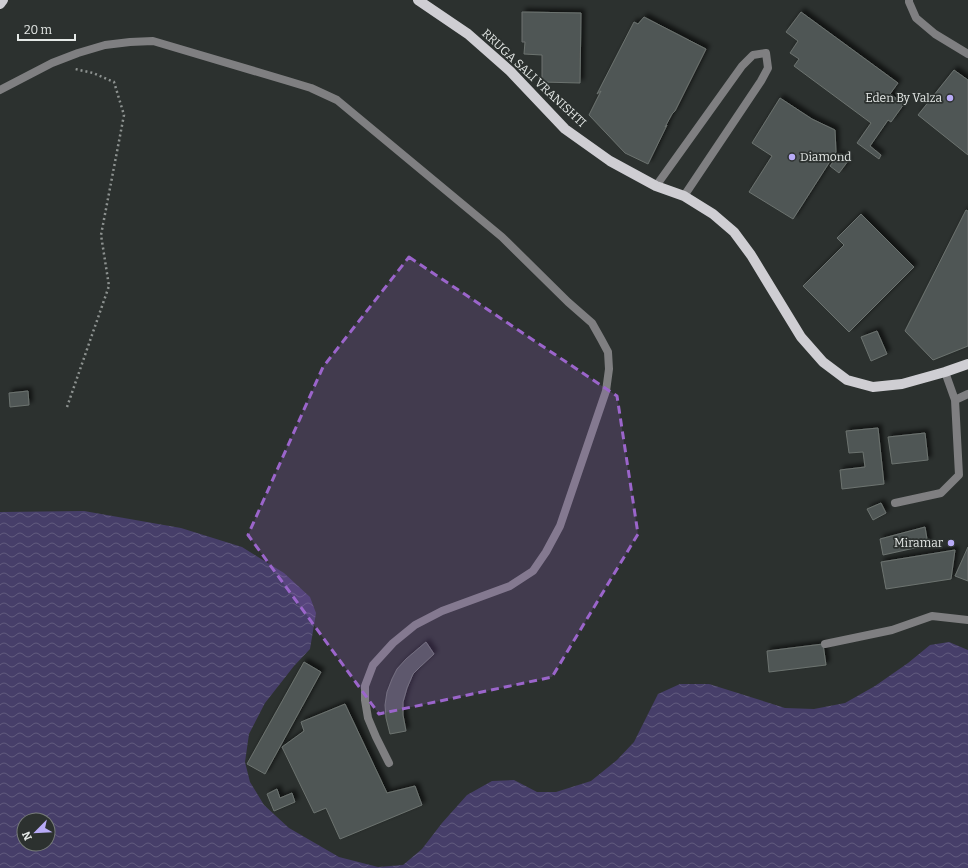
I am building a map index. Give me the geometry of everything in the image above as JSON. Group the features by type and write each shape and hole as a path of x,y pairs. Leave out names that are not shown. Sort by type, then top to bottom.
{"main road":[{"path":"0,4 3,0"},
{"name":"RRUGA SALI VRANISHTI","path":"418,0 468,34 510,71 565,129 610,161 656,186 684,196 712,214 734,232 751,255 800,337 823,362 847,380 873,387 902,384 968,364"}],"street":[{"path":"909,0 916,18 935,34 968,54"},
{"path":"0,90 52,63 105,45 153,41 311,88 337,100 502,237 568,302 592,323 608,352 610,369 606,391 560,526 546,552 533,571 510,586 442,611 415,625 393,643 373,665 365,686 365,700 368,718 389,763"},
{"path":"656,186 742,66 753,55 766,53 768,68 761,81 684,196"},
{"path":"896,503 941,493 959,475 955,400 945,372"},
{"path":"955,400 968,394"},
{"path":"825,644 892,630 932,616 968,620"}],"path":[{"path":"52,63 93,73 114,82 124,115 101,235 109,286 66,407"}],"highlighted area":[{"path":"409,257 617,396 638,534 552,677 379,714 248,535 323,367"}],"water":[{"path":"84,511 181,528 242,547 284,573 310,597 316,613 310,649 294,666 265,703 249,734 245,762 250,782 264,805 289,828 339,857 378,867 403,865 422,849 442,823 467,795 492,781 514,780 537,792 556,792 591,781 617,760 634,742 658,694 680,684 709,684 785,708 814,709 845,703 875,686 908,663 930,645 949,642 968,650 968,868 0,868 0,512"}],"building":[{"path":"522,12 581,13 580,83 542,82 542,55 524,54 525,42 522,42"},
{"path":"801,12 898,83 890,94 904,104 891,122 888,120 870,146 881,155 879,159 857,143 871,123 794,66 799,59 790,53 798,41 786,32"},
{"path":"644,17 706,49 675,111 665,127 667,125 648,164 625,153 589,115 601,91 597,94 634,22 638,24"},
{"name":"Eden By Valza","path":"954,70 968,80 968,155 918,115"},
{"path":"780,98 812,119 835,130 836,152 793,219 749,192 772,156 752,143"},
{"path":"839,154 848,161 839,173 830,166"},
{"path":"966,210 968,211 968,346 933,360 905,331"},
{"path":"861,214 914,267 849,332 803,286 844,245 837,238"},
{"path":"877,331 887,354 871,361 861,337"},
{"path":"28,391 29,405 10,407 9,393"},
{"path":"878,428 884,484 842,489 840,470 865,467 863,452 849,453 846,431"},
{"path":"925,433 928,460 892,464 888,437"},
{"path":"881,503 886,513 873,520 867,509"},
{"path":"925,527 928,545 883,555 880,539"},
{"path":"968,547 968,581 955,576"},
{"path":"955,550 951,579 886,589 881,562"},
{"path":"426,642 434,654 413,674 407,688 403,702 403,715 406,731 390,734 386,718 385,705 387,692 392,679 397,669 406,659"},
{"path":"823,644 826,665 769,672 767,651"},
{"path":"304,662 321,672 265,774 247,764"},
{"path":"345,704 387,793 415,786 422,805 340,839 326,808 314,813 282,747 304,731 301,722"},
{"path":"277,789 280,798 292,793 295,802 274,811 267,794"}],"place":[{"name":"Eden By Valza","path":"950,98"},
{"name":"Diamond","path":"792,157"},
{"name":"Miramar","path":"951,543"}]}
